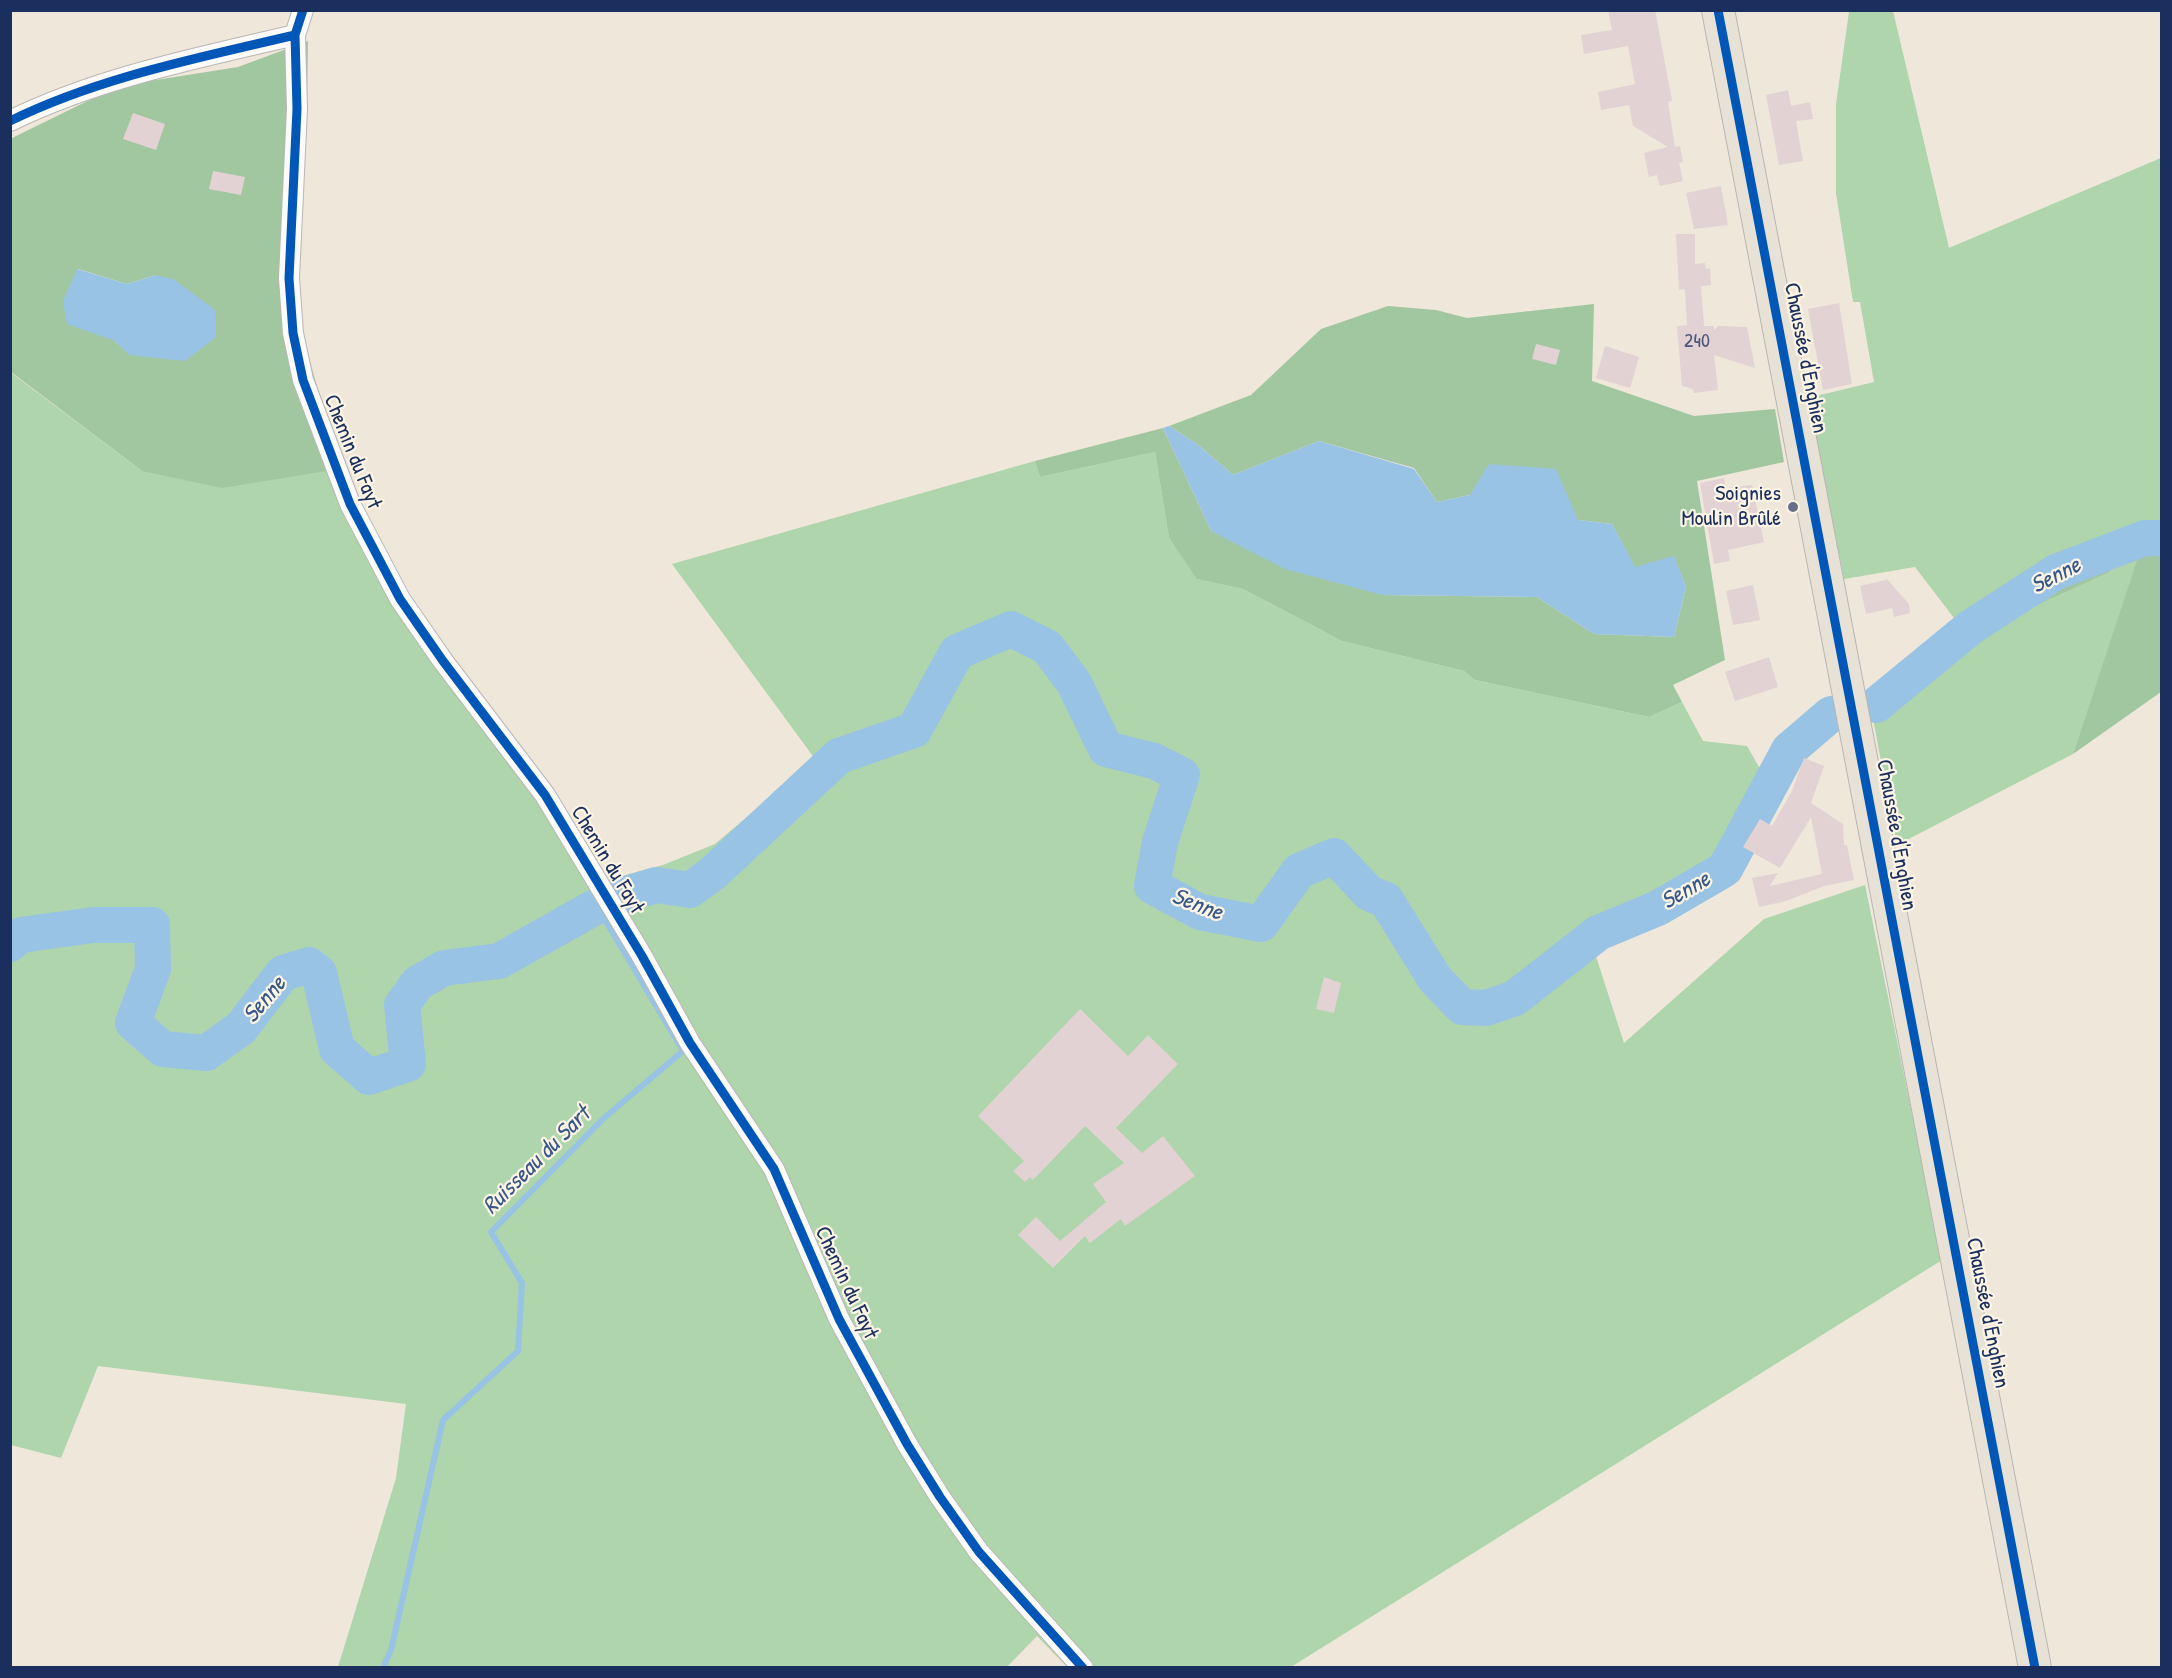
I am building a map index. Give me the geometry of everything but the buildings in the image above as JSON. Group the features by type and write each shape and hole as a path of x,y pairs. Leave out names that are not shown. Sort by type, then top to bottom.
{"main road":[{"name":"Chaussée d'Enghien","path":"1718,10 2035,1668"}],"street":[{"name":"Chemin du Fayt","path":"303,10 295,35 297,108 289,278 293,333 303,380 350,504 400,599 443,662 545,795 642,956 690,1043 769,1161 839,1319 907,1444 940,1497 979,1552 1083,1668"},
{"path":"10,121 57,99 114,79 295,35"}],"green space":[{"path":"1893,11 1949,248 2161,158 2161,524 2056,572 2041,602 2110,572 2145,538 2073,754 1897,845 1874,724 1876,705 1970,627 1954,618 1915,567 1844,579 1808,398 1874,382 1860,302 1853,302 1836,193 1836,104 1849,12"},
{"path":"308,41 307,109 297,280 303,336 331,437 345,468 222,488 142,471 11,372 10,139 118,86 238,67","holes":["78,269 127,284 156,275 130,355 115,341"]},
{"path":"1594,304 1592,381 1694,416 1775,409 1784,462 1697,481 1725,660 1673,685 1682,702 1649,717 1475,680 1464,671 1342,641 1243,589 1197,579 1169,538 1155,452 1040,477 1035,461 1163,428 1211,531 1382,595 1537,597 1594,634 1674,637 1686,587 1674,557 1635,568 1612,524 1578,520 1470,495 1437,502 1414,468 1319,441 1233,475 1197,444 1169,426 1251,395 1321,329 1388,306 1436,310 1467,318"},
{"path":"10,372 142,471 345,468 390,567 604,881 663,865 715,844 815,759 672,564 1035,461 1040,477 1155,452 1169,538 1198,579 1243,589 1342,641 1464,671 1475,680 1649,717 1682,702 1703,741 1747,746 1767,781 1720,870 1590,938 1624,1043 1764,919 1865,885 1942,1260 1291,1667 1067,1667 1037,1636 1006,1668 338,1667 396,1478 406,1404 98,1366 61,1458 11,1445"},
{"path":"2161,524 2161,692 2073,754 2144,539 2110,572 2041,603 2056,572"}],"water":[{"path":"77,269 127,284 156,275 173,279 215,310 216,337 185,361 129,355 115,341 67,324 63,301"},
{"path":"1169,426 1197,444 1233,475 1319,441 1414,469 1437,502 1470,495 1489,464 1556,469 1578,520 1612,524 1635,567 1674,556 1686,587 1674,637 1594,634 1537,597 1382,595 1285,569 1211,531 1163,428"}],"waterway":[{"name":"Senne","path":"1876,705 1971,627 2056,572 2145,538 2162,538"},
{"name":"Senne","path":"623,895 656,885 690,890 712,874 839,756 914,730 957,652 1011,629 1047,647 1074,683 1106,749 1154,761 1182,775 1160,842 1152,886 1200,912 1261,924 1299,871 1334,856 1369,893 1386,900 1435,979 1462,1007 1486,1008 1515,998 1598,933 1658,908 1725,869 1789,750 1831,714"},
{"name":"Ruisseau du Sart","path":"383,1668 391,1650 443,1420 518,1351 522,1283 491,1232 604,1118 683,1051 597,906"},
{"name":"Senne","path":"10,944 21,935 93,925 152,925 153,969 133,1023 163,1049 206,1053 241,1028 283,973 309,965 319,973 337,1049 369,1077 408,1064 402,1005 418,983 444,968 499,961 597,906"}],"cycle path":[{"path":"303,10 295,35 297,109 289,278 293,333 303,380 350,504 400,599 443,661 545,795 642,956 690,1043 774,1169 839,1319 907,1444 940,1497 979,1552 1083,1668"},
{"path":"1718,10 2035,1668"},
{"path":"10,121 79,92 150,70 295,35"}],"place":[{"name":"Soignies Moulin Brûlé","path":"1793,507"}]}
